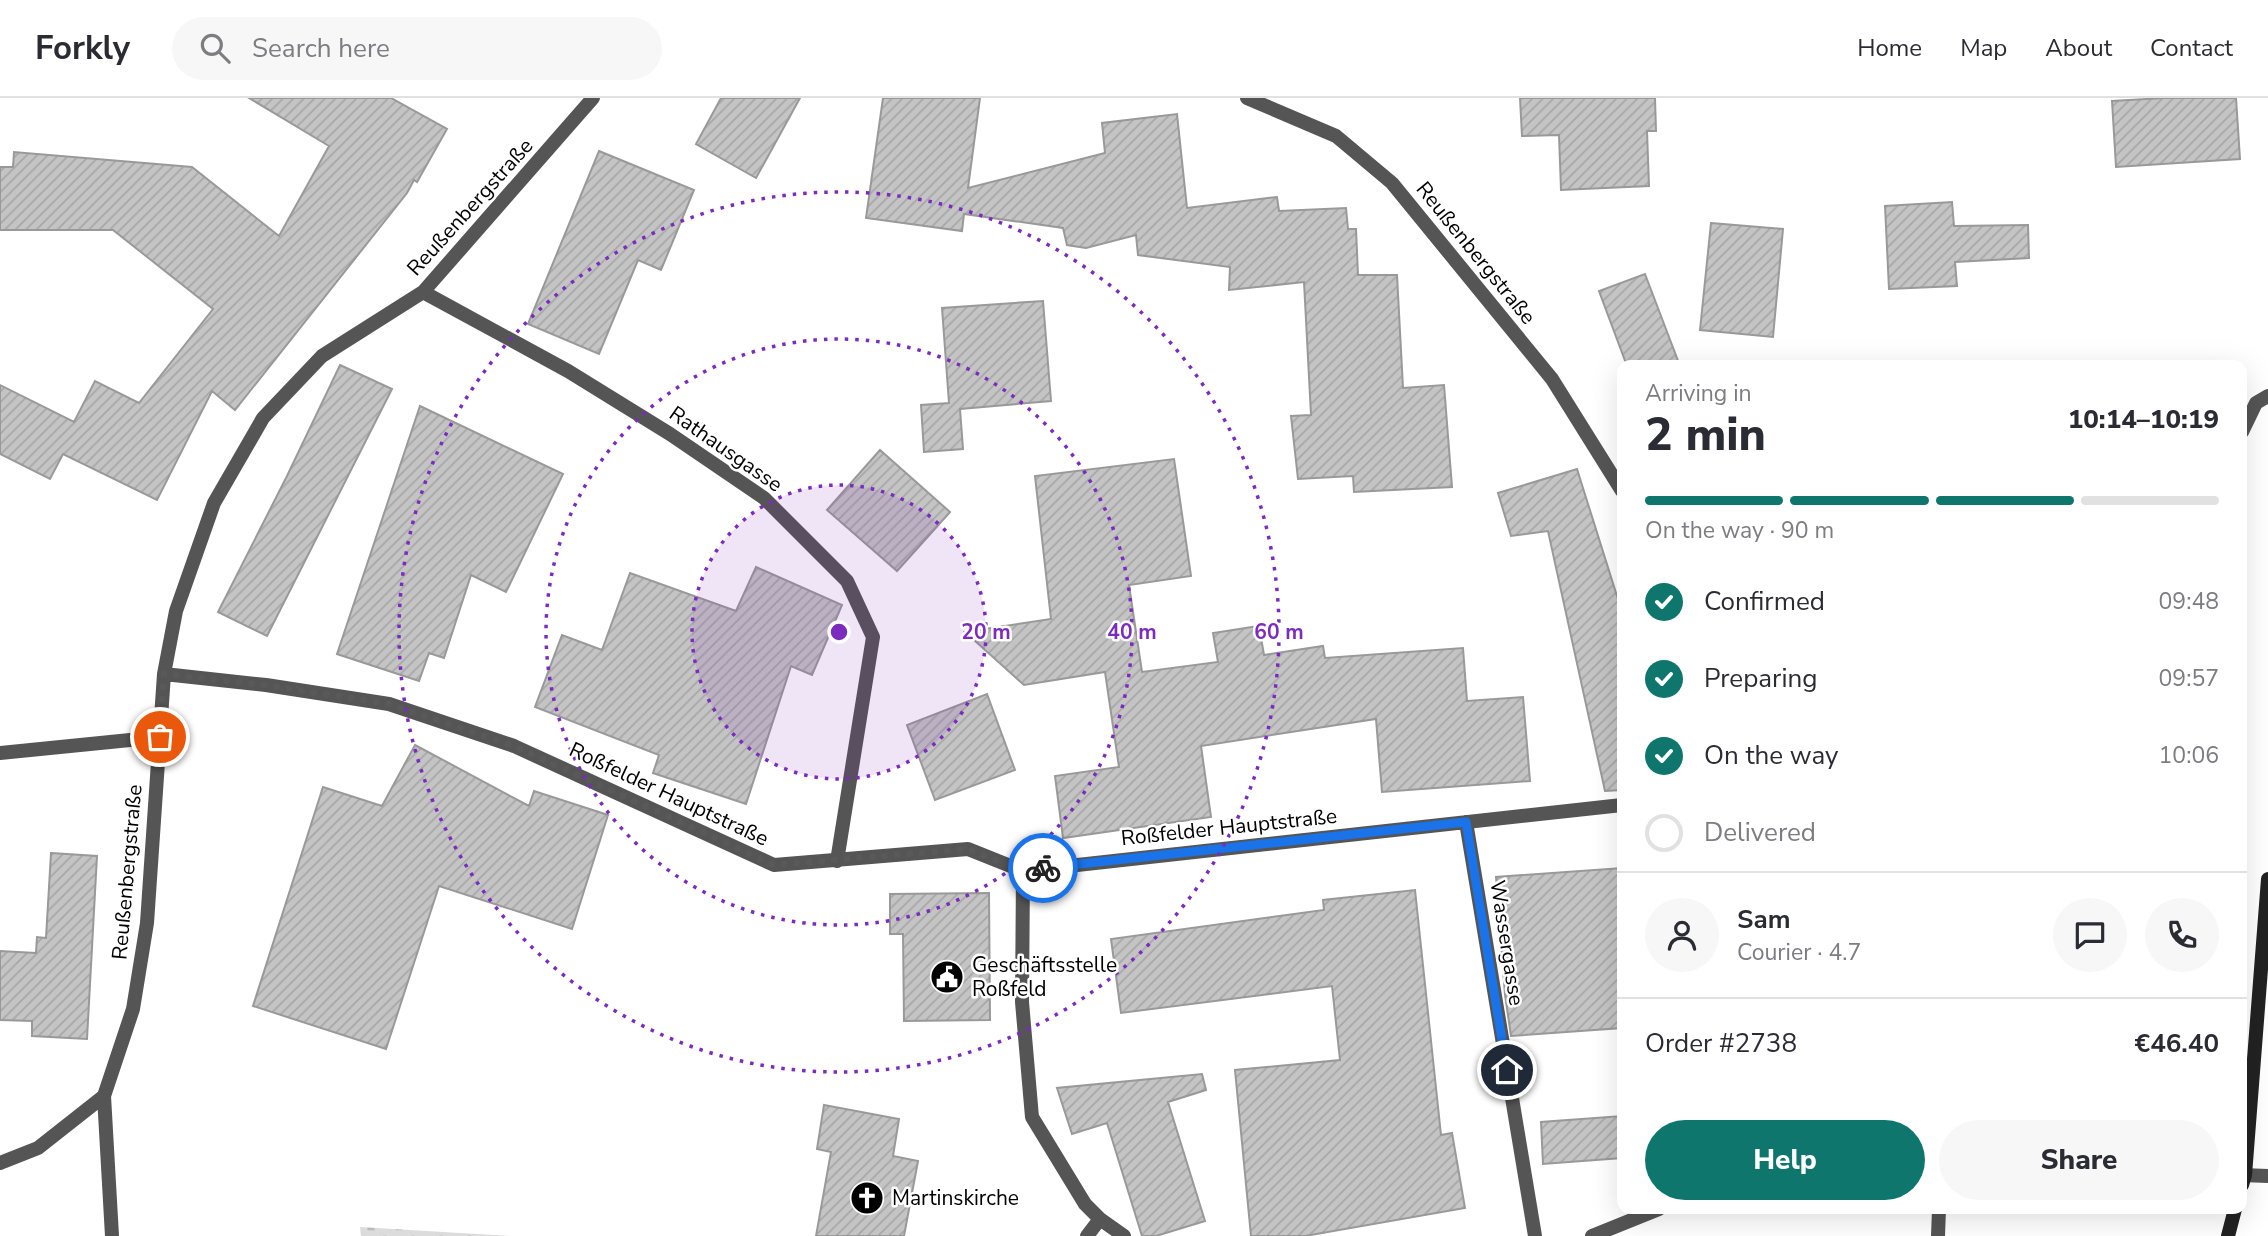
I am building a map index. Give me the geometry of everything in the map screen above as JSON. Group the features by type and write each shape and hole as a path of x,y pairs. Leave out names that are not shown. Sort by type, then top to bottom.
{"main road":[{"path":"2247,1130 2268,879"},
{"path":"2228,1236 2234,1214"}],"street":[{"name":"Reußenbergstraße","path":"104,1096 133,1009 147,923 164,674 176,611 214,503 263,418 322,356 423,292 593,98"},
{"name":"Reußenbergstraße","path":"1247,98 1336,136 1392,183 1552,379 1617,483"},
{"name":"Rathausgasse","path":"423,292 568,371 670,433 764,498 847,581 873,637 837,861"},
{"path":"2247,422 2256,403 2268,396"},
{"name":"Roßfelder Hauptstraße","path":"164,674 266,685 389,704 514,746 774,865 968,849 1023,871 1617,807"},
{"path":"0,752 160,737"},
{"name":"Wassergasse","path":"1466,822 1535,1236"},
{"path":"1023,871 1022,1002 1032,1117 1085,1205 1124,1236"},
{"path":"0,1163 38,1148 104,1096"},
{"path":"104,1096 112,1236"},
{"path":"2247,1178 2268,1176"},
{"path":"1592,1236 1647,1214"},
{"path":"1938,1236 1939,1214"},
{"path":"1087,1236 1100,1219"}],"green space":[{"path":"360,1227 511,1236 361,1236"}],"building":[{"path":"249,98 391,98 447,129 417,182 414,180 407,193 235,410 212,391 157,500 63,454 50,479 0,454 0,385 74,422 95,381 139,403 213,309 113,230 0,230 0,167 13,167 14,152 192,167 279,236 329,146"},
{"path":"721,98 800,98 756,178 696,144"},
{"path":"883,98 980,98 968,188 1105,153 1102,123 1177,114 1187,208 1277,197 1279,211 1346,208 1348,229 1356,229 1358,275 1397,275 1403,388 1444,385 1452,487 1354,492 1353,476 1298,479 1291,416 1311,415 1304,282 1229,290 1230,267 1138,255 1136,235 1086,248 1067,245 1063,228 964,214 962,231 866,218"},
{"path":"1520,98 1655,98 1656,131 1647,131 1649,186 1561,190 1559,135 1522,136"},
{"path":"2236,98 2240,159 2116,167 2112,101"},
{"path":"599,151 694,190 661,270 638,260 599,354 528,324"},
{"path":"1952,202 1954,226 2028,225 2029,258 1955,262 1957,286 1889,289 1885,206"},
{"path":"1711,223 1783,229 1773,337 1700,330"},
{"path":"1645,274 1678,360 1625,360 1599,291"},
{"path":"1043,301 1051,401 960,409 963,449 924,452 921,405 949,403 942,308"},
{"path":"340,365 392,389 267,636 218,612"},
{"path":"420,406 563,474 506,592 471,575 444,658 429,653 419,681 337,654"},
{"path":"880,450 950,512 897,571 827,510"},
{"path":"1174,459 1191,576 1129,585 1142,672 1218,662 1213,633 1259,626 1264,655 1323,646 1325,658 1463,648 1467,701 1523,697 1530,781 1382,792 1376,719 1201,746 1211,817 1063,838 1055,776 1119,767 1105,672 1024,685 965,632 1051,619 1035,476"},
{"path":"1577,469 1617,596 1617,790 1605,791 1548,531 1511,536 1498,493"},
{"path":"756,567 842,605 812,675 791,666 746,804 653,773 659,755 535,707 562,635 602,650 630,573 736,611"},
{"path":"987,694 1015,770 935,800 907,725"},
{"path":"415,745 529,806 534,791 608,815 572,929 439,886 386,1049 253,1006 323,787 382,806"},
{"path":"51,853 97,856 87,1039 32,1036 32,1021 0,1020 0,951 36,953 37,937 46,938"},
{"path":"1617,868 1617,1028 1511,1036 1505,995 1496,877"},
{"path":"1415,890 1441,1135 1452,1133 1465,1208 1305,1236 1251,1236 1235,1070 1340,1060 1332,986 1121,1013 1111,939 1324,910 1323,900"},
{"name":"Geschäftsstelle Roßfeld","path":"989,893 990,1020 904,1021 903,934 890,934 890,894"},
{"path":"1202,1074 1206,1090 1168,1102 1205,1221 1156,1236 1142,1236 1107,1123 1072,1134 1057,1088"},
{"name":"Martinskirche","path":"824,1105 899,1119 893,1156 918,1161 904,1236 816,1236 831,1152 817,1149"},
{"path":"1617,1116 1617,1158 1543,1164 1541,1122"}],"way so far":[{"path":"160,737 164,674 266,685 389,704 514,746 774,865 968,849 1023,871 1043,868"}],"place":[{"name":"Geschäftsstelle Roßfeld","path":"947,977"},
{"name":"Martinskirche","path":"867,1198"}],"route":[{"path":"1043,868 1466,822 1507,1070"}]}
